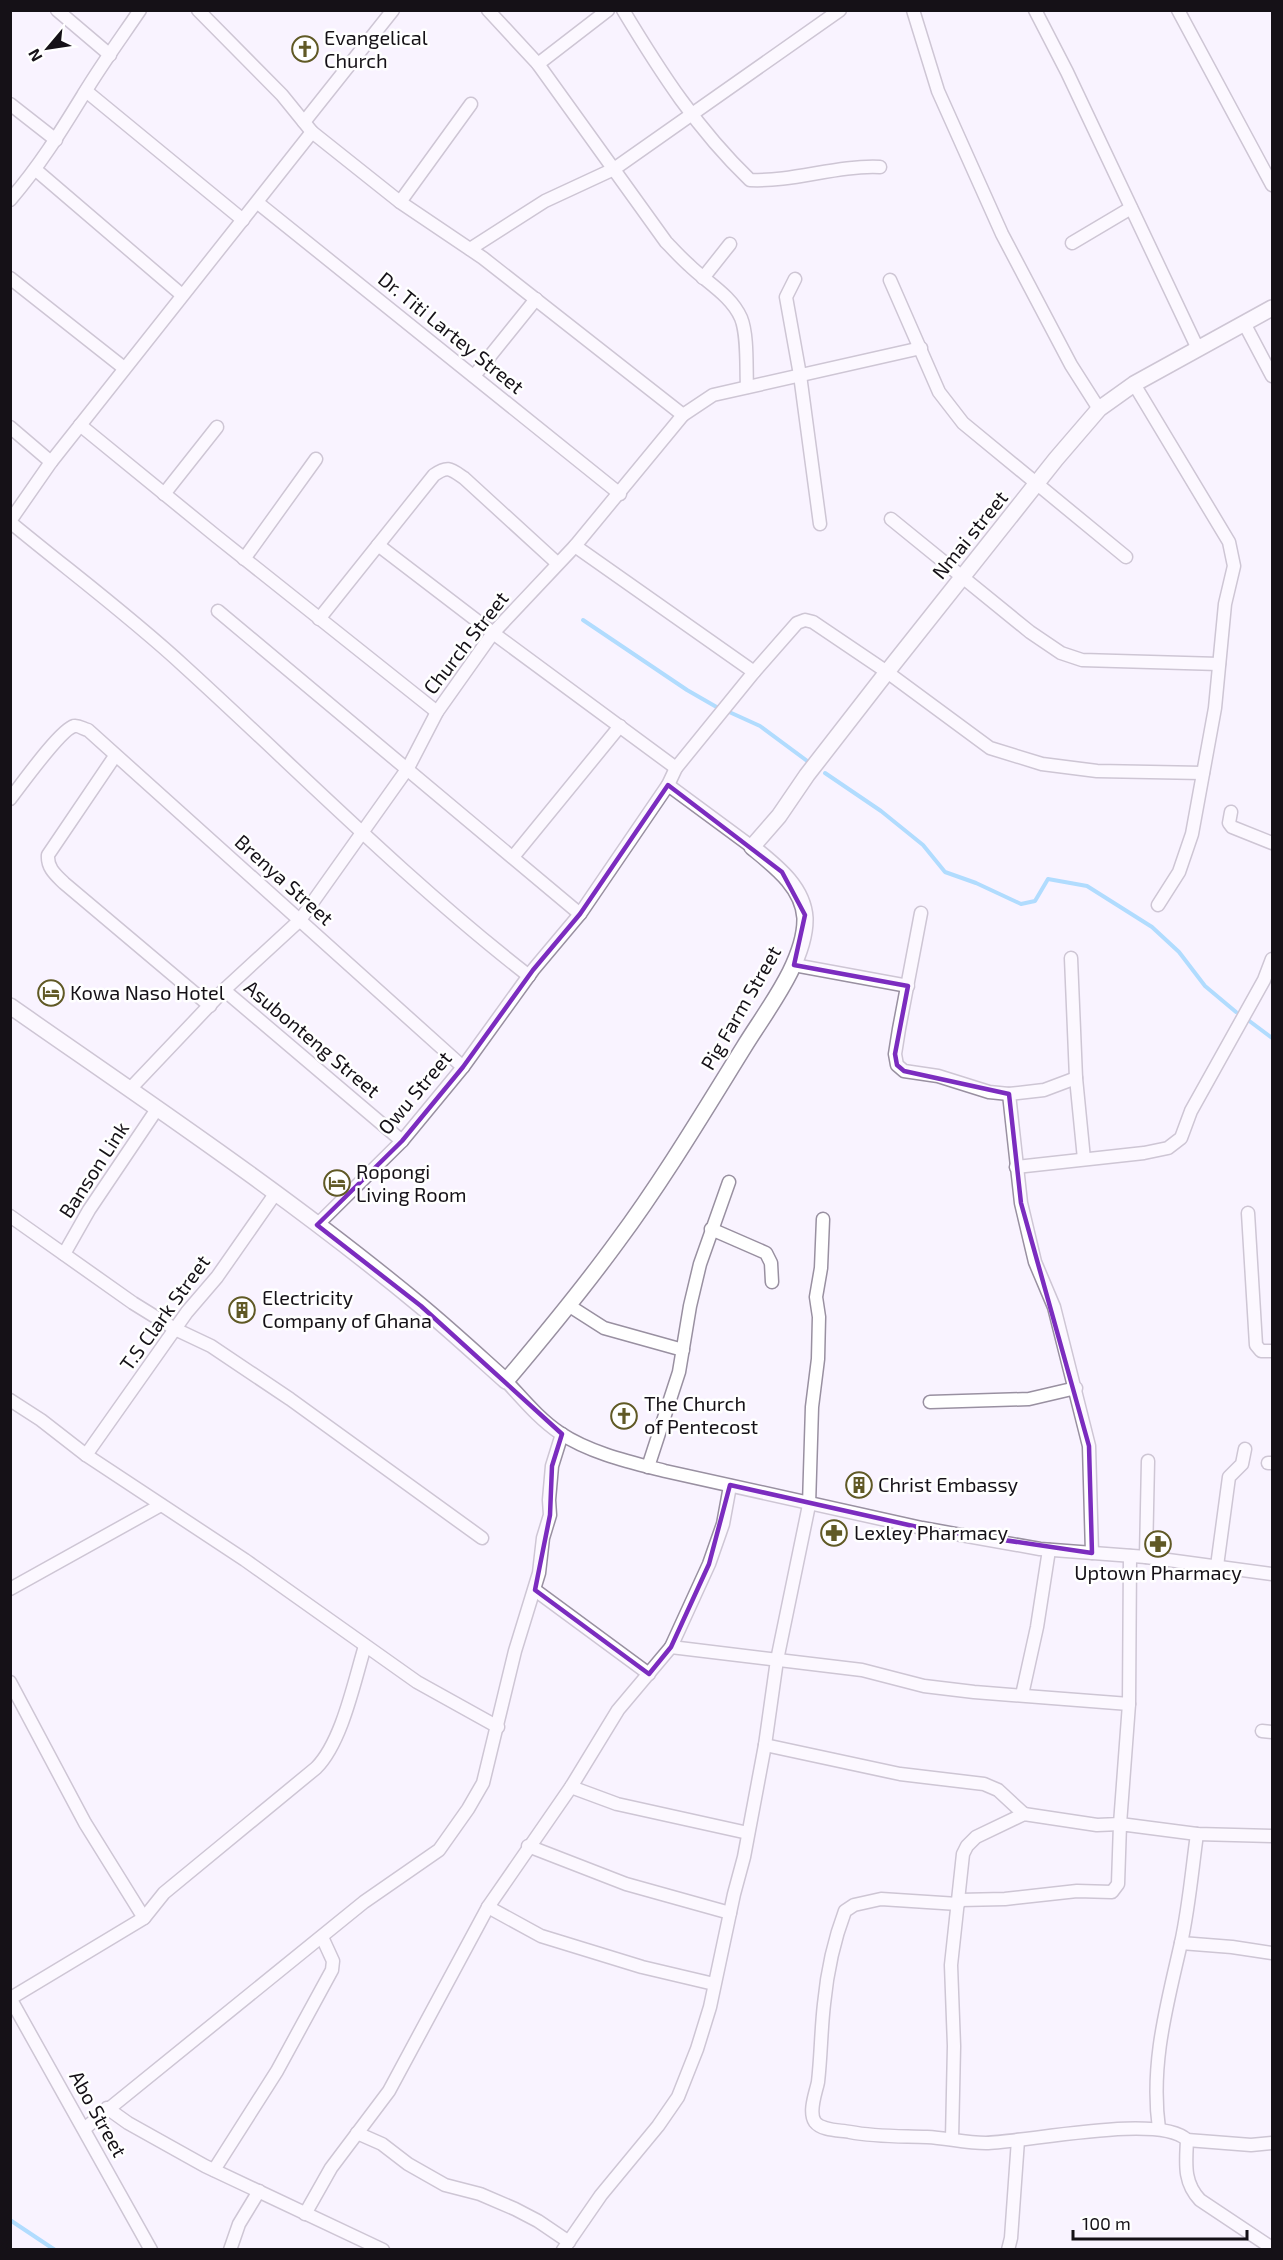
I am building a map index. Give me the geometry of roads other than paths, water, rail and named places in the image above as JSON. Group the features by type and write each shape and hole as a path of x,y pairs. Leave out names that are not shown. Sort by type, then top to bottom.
{"street":[{"path":"57,10 110,55"},
{"path":"10,200 36,170 57,140 86,91 140,10"},
{"path":"198,10 282,95 308,127 400,202 470,249 683,416"},
{"path":"393,10 308,127 258,203 124,368 51,462 10,521 183,665 361,832 484,940 529,976 580,914 668,785 676,768 754,672 797,623 805,620 813,622 887,672 990,748 1042,764 1097,771 1203,773"},
{"path":"488,10 538,64 666,242 720,292 742,319 747,387"},
{"path":"538,64 608,10"},
{"path":"623,10 660,72 691,116 726,157 750,180 764,181 840,168 880,167"},
{"path":"470,249 545,201 614,169 840,10"},
{"path":"913,10 938,91 1002,234 1071,365 1099,409"},
{"path":"1035,10 1067,72 1198,349"},
{"path":"1178,10 1272,185"},
{"path":"86,91 243,220"},
{"path":"10,104 57,140"},
{"path":"400,202 471,104"},
{"path":"36,170 182,295"},
{"name":"Dr. Titi Lartey Street","path":"258,203 620,494"},
{"path":"1072,243 1131,208"},
{"path":"703,278 730,244"},
{"path":"10,278 124,368"},
{"path":"795,279 786,297 800,375 820,524"},
{"path":"890,280 939,392 963,423 1126,556"},
{"path":"474,376 536,299"},
{"name":"Nmai street","path":"752,847 779,816 807,775 963,576 1099,409 1134,384 1272,308"},
{"path":"1244,323 1272,376"},
{"name":"Church Street","path":"130,1089 224,990 300,920 408,768 437,712 493,633 575,546 683,416 712,395 921,348"},
{"path":"1134,384 1229,542 1234,566 1225,604 1215,708 1192,834 1179,872 1158,905"},
{"path":"80,425 437,712"},
{"path":"10,427 51,462"},
{"path":"164,494 217,427"},
{"path":"244,559 316,459"},
{"path":"319,619 434,475 443,469 451,469 464,478 557,563"},
{"path":"891,519 1030,632 1061,653 1082,660 1219,664"},
{"path":"378,545 676,768"},
{"path":"575,546 754,672"},
{"path":"218,611 580,914"},
{"name":"Brenya Street","path":"10,799 57,740 72,727 77,726 88,730 463,1067"},
{"path":"513,857 620,726"},
{"path":"115,756 48,855 47,861 64,883 210,1006"},
{"name":"Pig Farm Street","path":"506,1381 618,1242 705,1110 795,965 804,936 805,915 797,893 782,872 668,785"},
{"path":"1231,812 1229,823 1232,827 1272,843"},
{"path":"921,913 896,1046 897,1065 904,1071 938,1076 989,1092 1009,1094 1044,1090 1076,1078"},
{"path":"1071,958 1076,1078 1084,1159"},
{"path":"1016,1167 1144,1153 1168,1148 1181,1138 1191,1111 1264,980 1272,959"},
{"path":"795,965 908,986"},
{"name":"Owu Street","path":"317,1225 402,1141 463,1067 529,976"},
{"name":"Asubonteng Street","path":"224,990 402,1141"},
{"path":"10,1006 130,1089 317,1225 421,1306 506,1381 532,1410 562,1434 623,1460 648,1467 809,1505 922,1528 1049,1550 1146,1557 1272,1574"},
{"path":"1009,1094 1021,1203 1035,1262 1054,1307 1089,1446 1092,1553"},
{"name":"Banson Link","path":"64,1254 89,1210 157,1109"},
{"path":"648,1467 679,1372 692,1295 711,1229 729,1182"},
{"name":"T.S Clark Street","path":"86,1455 175,1329 217,1276 275,1194"},
{"path":"1248,1213 1255,1338 1258,1349 1272,1351"},
{"path":"10,1216 133,1303 175,1329 211,1346 280,1392 482,1538"},
{"path":"357,2133 382,2144 408,2164 445,2185 480,2194 538,2221 566,2246 602,2195 658,2126 678,2097 697,2049 748,1833 765,1745 777,1660 809,1505 812,1407 818,1359 819,1317 816,1297 821,1268 823,1219"},
{"path":"711,1229 766,1253 771,1263 772,1282"},
{"path":"568,1305 604,1328 682,1350"},
{"path":"930,1402 1021,1400 1076,1388"},
{"path":"10,1400 41,1420 86,1455 129,1481 161,1505 245,1560 417,1682 498,1727"},
{"path":"84,2129 107,2108 171,2060 364,1902 439,1850 468,1809 483,1783 515,1651 535,1590 543,1538 550,1515 552,1466 562,1434"},
{"path":"1217,1566 1229,1477 1242,1464 1245,1449"},
{"path":"1146,1557 1148,1461"},
{"path":"305,2214 330,2168 389,2091 488,1907 528,1846 571,1787 618,1710 671,1647 709,1564 723,1524 730,1486"},
{"path":"10,1589 161,1505"},
{"path":"1022,1695 1037,1627 1049,1550"},
{"path":"1130,1556 1129,1704 1118,1884 1112,1892 1077,1891 958,1902 881,1899 854,1905 845,1911 834,1950 824,2003 818,2082 813,2114 815,2122 823,2127 889,2138 952,2139 970,2143 1131,2128 1159,2129 1181,2134 1187,2140 1251,2145 1272,2143"},
{"path":"535,1590 649,1674"},
{"path":"11,1998 144,1918 165,1893 324,1760 336,1736 365,1646"},
{"path":"671,1647 862,1670 924,1686 1129,1704"},
{"path":"10,1682 85,1823 144,1918"},
{"path":"765,1745 900,1774 984,1784 998,1790 1024,1814 1097,1825 1120,1824 1197,1834 1272,1836"},
{"path":"571,1787 617,1804 748,1833"},
{"path":"952,2139 954,2046 951,1965 963,1854 976,1837 1024,1814"},
{"path":"1159,2129 1155,2102 1157,2068 1167,1996 1181,1943 1197,1834"},
{"path":"528,1846 626,1884 730,1913"},
{"path":"488,1907 519,1926 552,1940 642,1967 714,1984"},
{"path":"214,2170 277,2071 332,1970 333,1961 322,1937"},
{"path":"1181,1943 1272,1953"},
{"name":"Abo Street","path":"11,1998 150,2250"},
{"path":"107,2108 128,2123 214,2170 383,2250"},
{"path":"1008,2250 1011,2238 1018,2140"},
{"path":"1187,2140 1186,2178 1191,2191 1209,2207 1272,2248"},
{"path":"230,2250 239,2224 259,2191"}],"waterway":[{"path":"583,620 687,690 720,709"},
{"path":"727,711 760,726 810,763"},
{"path":"825,773 881,811 923,845 945,872 976,883 1021,904 1035,901 1048,879 1087,886 1152,927 1179,952 1205,986 1236,1012"},
{"path":"1248,1020 1272,1038"},
{"path":"10,2220 55,2250"}],"place":[{"name":"Evangelical Church","path":"305,49"},
{"name":"Kowa Naso Hotel","path":"51,993"},
{"name":"Ropongi Living Room","path":"337,1183"},
{"name":"Electricity Company of Ghana","path":"242,1310"},
{"name":"The Church of Pentecost","path":"624,1416"},
{"name":"Christ Embassy","path":"859,1485"},
{"name":"Lexley Pharmacy","path":"834,1533"},
{"name":"Uptown Pharmacy","path":"1158,1544"}]}
